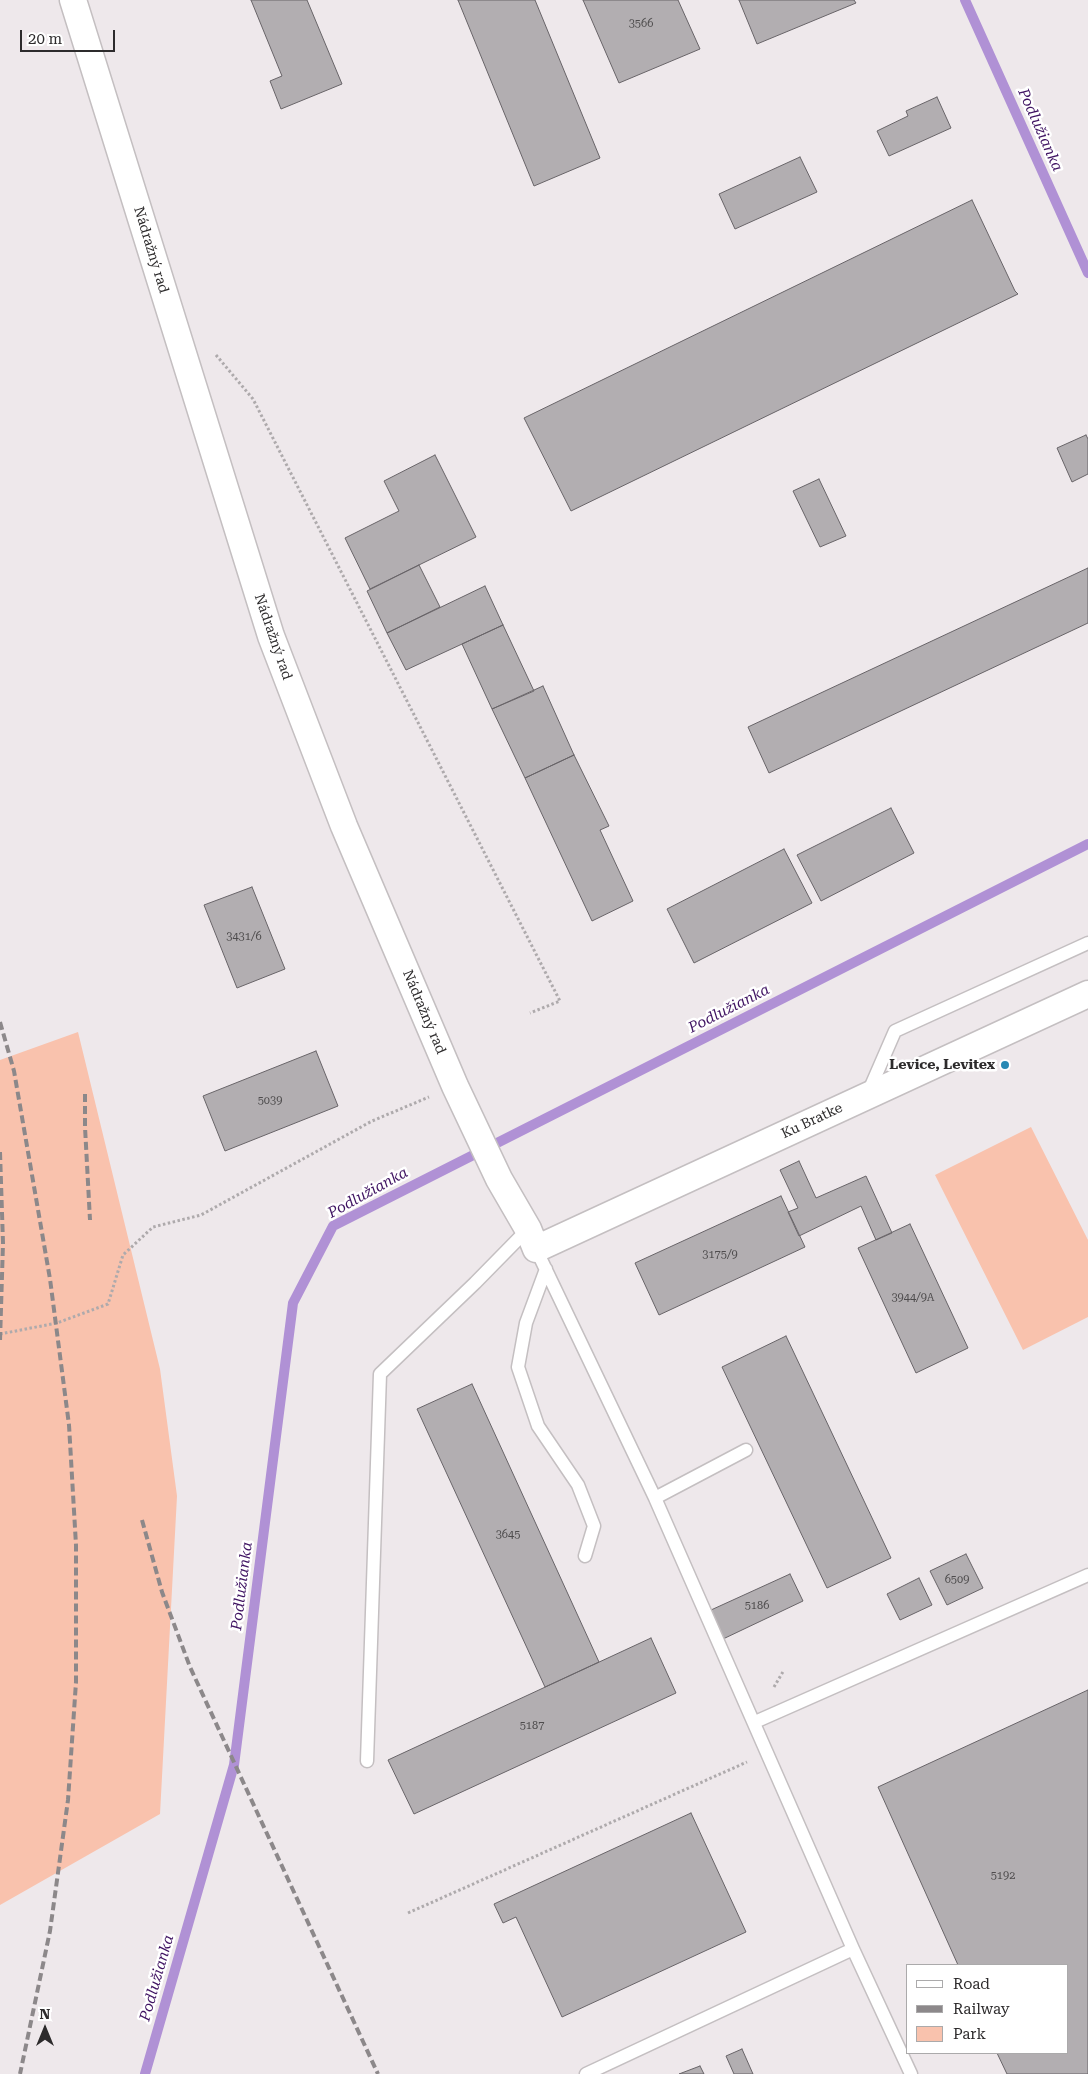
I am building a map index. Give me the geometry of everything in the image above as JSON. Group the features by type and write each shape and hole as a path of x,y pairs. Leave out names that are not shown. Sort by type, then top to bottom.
{"street":[{"name":"Nádražný rad","path":"73,0 271,636 344,826 455,1086 499,1179 537,1249"},
{"name":"Ku Bratke","path":"537,1249 1088,994"}],"lane":[{"path":"867,1096 895,1031 1088,943"},
{"path":"537,1249 656,1498 853,1949 912,2074"},
{"path":"537,1249 518,1367 538,1426 578,1485 594,1526 585,1556"},
{"path":"367,1761 380,1374 475,1283 537,1249"},
{"path":"656,1498 746,1450"},
{"path":"755,1722 1088,1574"},
{"path":"586,2074 853,1949"}],"path":[{"path":"211,350 253,399 560,1000 530,1013"},
{"path":"0,1334 56,1323 108,1304 123,1255 153,1227 201,1215 372,1121 455,1086"},
{"path":"408,1913 768,1753"}],"green space":[{"path":"78,1032 160,1369 177,1496 160,1814 0,1905 0,1060"},
{"path":"1031,1127 1088,1240 1088,1317 1023,1350 935,1175"}],"building":[{"path":"251,0 307,0 342,84 281,109 270,81 282,76"},
{"path":"458,0 535,0 600,158 534,186"},
{"path":"583,0 678,0 700,49 619,83"},
{"path":"739,0 854,0 856,3 757,44"},
{"path":"937,97 951,128 889,156 877,131 908,116 906,111"},
{"path":"800,157 817,192 735,229 719,194"},
{"path":"972,200 1018,294 571,511 524,418"},
{"path":"1086,435 1088,439 1088,474 1072,482 1057,448"},
{"path":"435,455 476,537 370,589 345,538 399,511 384,481"},
{"path":"819,479 846,536 820,547 793,491"},
{"path":"419,565 440,607 387,633 367,591"},
{"path":"1088,568 1088,623 769,773 748,727"},
{"path":"485,586 503,625 406,670 387,633"},
{"path":"503,625 534,691 492,709 462,644"},
{"path":"543,686 574,755 525,778 492,709"},
{"path":"574,755 609,826 600,830 633,901 592,921 525,778"},
{"path":"891,808 914,853 821,901 797,855"},
{"path":"784,849 812,903 694,963 667,909"},
{"path":"252,887 285,969 237,988 204,905"},
{"path":"316,1051 338,1106 225,1151 203,1096"},
{"path":"799,1161 816,1198 866,1176 892,1233 876,1240 861,1206 799,1236 788,1212 798,1208 780,1170"},
{"path":"781,1196 805,1247 659,1315 635,1263"},
{"path":"910,1224 968,1348 916,1373 858,1248"},
{"path":"786,1336 891,1558 827,1588 722,1367"},
{"path":"472,1384 599,1662 545,1687 417,1409"},
{"path":"966,1554 983,1588 947,1605 930,1571"},
{"path":"790,1574 803,1601 723,1639 711,1610"},
{"path":"919,1578 932,1605 900,1620 887,1594"},
{"path":"651,1638 676,1693 414,1814 388,1760"},
{"path":"1088,1690 1088,2074 1007,2074 997,2054 1068,2054 1068,1964 958,1964 878,1787"},
{"path":"691,1813 746,1932 562,2017 516,1917 503,1923 494,1904"},
{"path":"742,2049 753,2074 734,2074 726,2056"},
{"path":"700,2066 704,2074 679,2074"}],"waterway":[{"name":"Podlužianka","path":"965,0 1088,273"},
{"name":"Podlužianka","path":"145,2074 234,1765 293,1303 333,1226 1088,844"}],"railway":[{"path":"0,1022 14,1071 50,1279 69,1425 76,1545 76,1682 68,1800 50,1931 20,2074"},
{"path":"85,1094 90,1220"},
{"path":"0,1152 3,1243 0,1341"},
{"path":"142,1520 162,1592 190,1667 378,2074"}],"place":[{"name":"Levice, Levitex","path":"1005,1065"}]}
